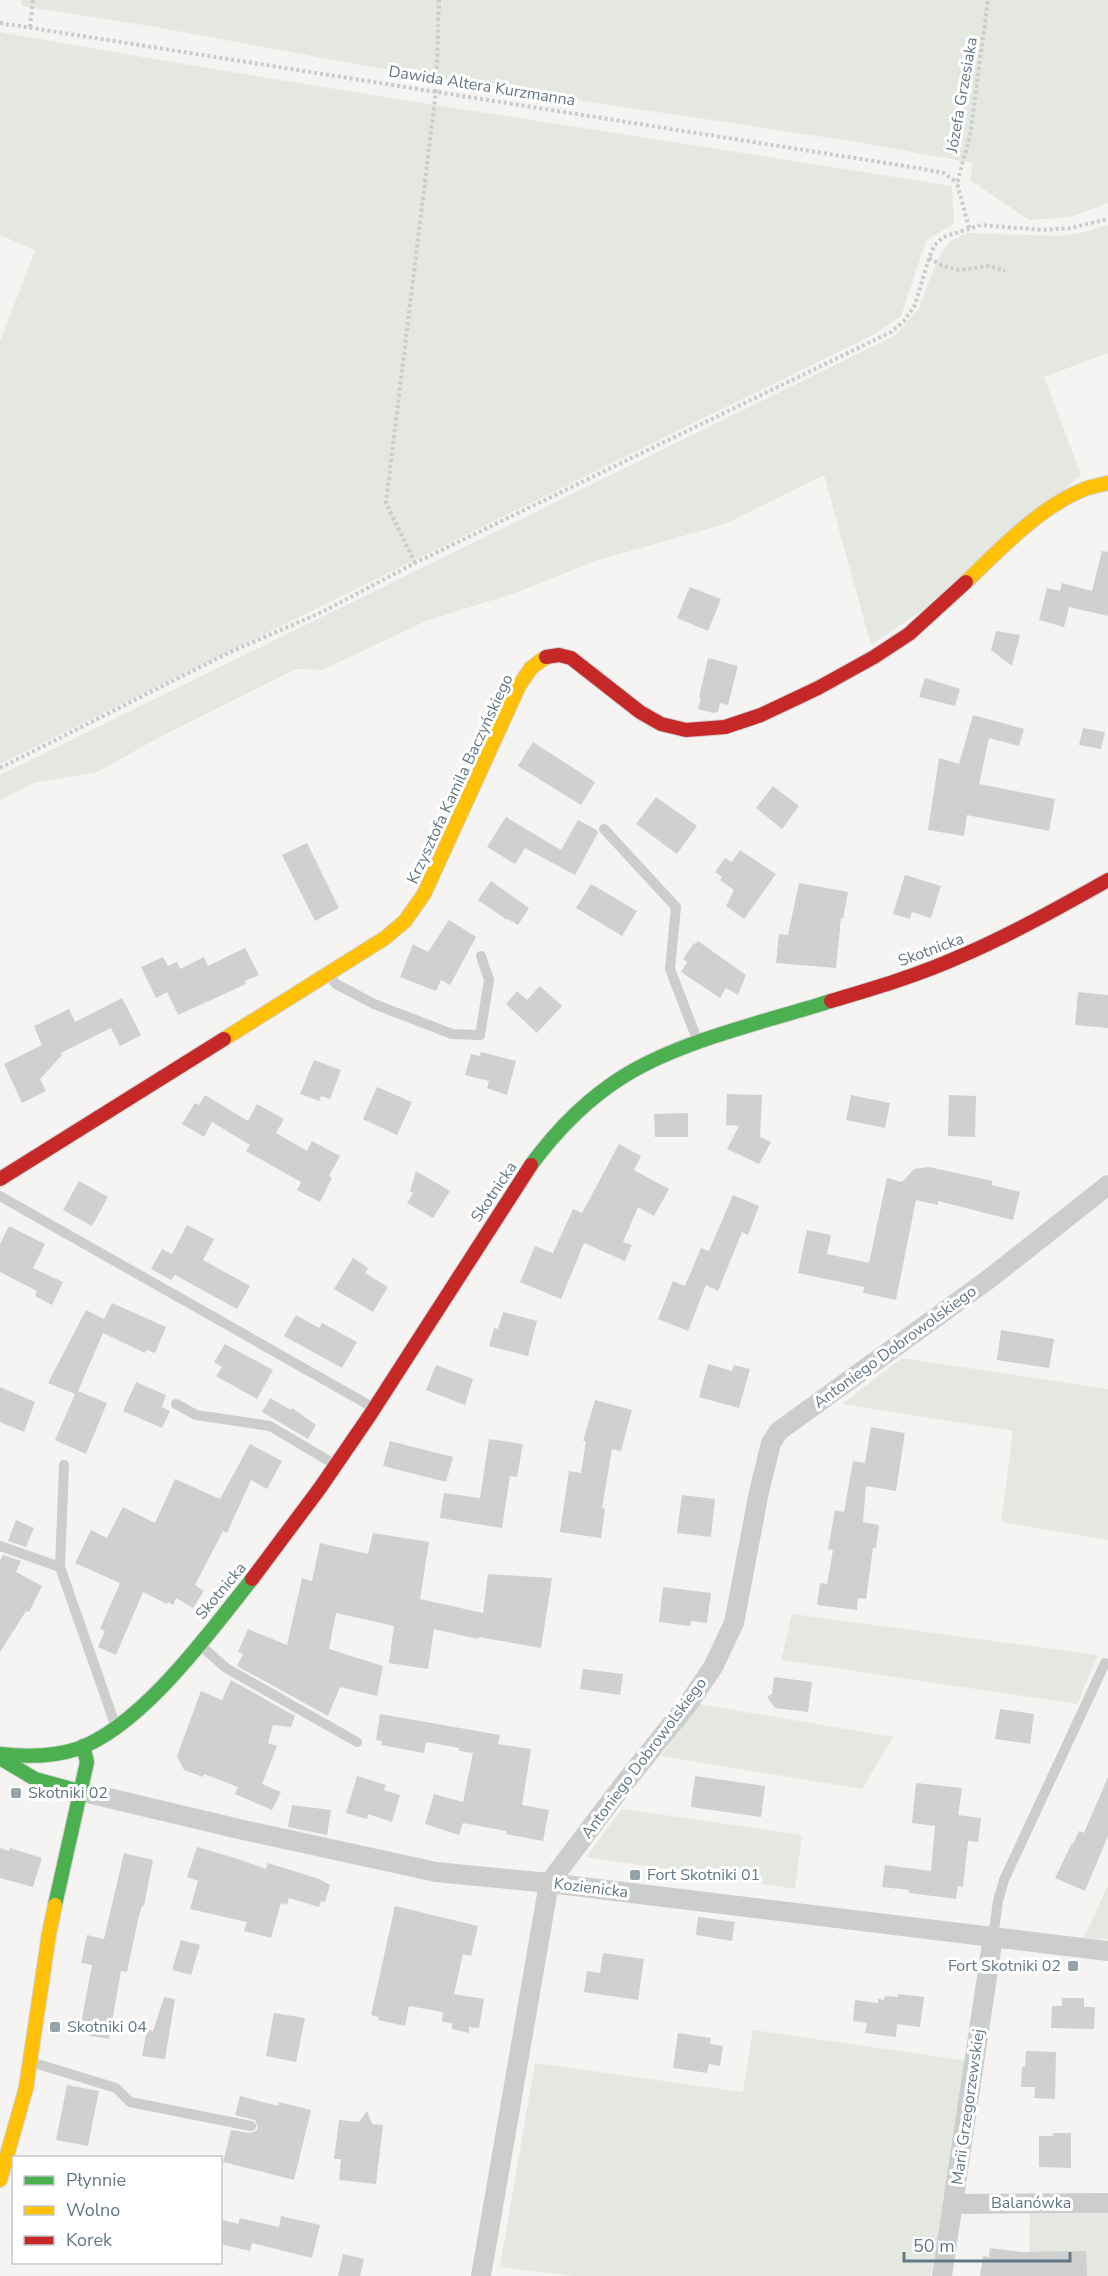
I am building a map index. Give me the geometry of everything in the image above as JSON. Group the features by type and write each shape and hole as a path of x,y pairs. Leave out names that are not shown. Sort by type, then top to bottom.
{"street":[{"name":"Krzysztofa Kamila Baczyńskiego","path":"0,1179 386,938 405,921 424,894 512,702 533,665 548,655 567,656 631,705 662,725 688,731 713,730 731,725 759,716 866,663 910,632 1017,536 1068,496 1096,484 1108,483"},
{"name":"Skotnicka","path":"0,1754 45,1757 64,1753 83,1746 116,1728 148,1701 253,1579 337,1466 517,1185 545,1147 609,1086 646,1064 698,1043 908,977 977,951 1044,917 1108,880"},
{"name":"Antoniego Dobrowolskiego","path":"481,2276 549,1883 688,1704 713,1667 734,1623 759,1492 771,1443 779,1431 989,1279 1108,1185"},
{"path":"0,2180 20,2113 31,2062 73,1789 87,1762 83,1746"},
{"path":"64,1753 62,1778 73,1789"},
{"path":"0,1758 35,1779 73,1789"},
{"name":"Kozienicka","path":"73,1789 239,1829 436,1872 549,1883 1108,1951"},
{"name":"Marii Grzegorzewskiej","path":"942,2276 993,1937"},
{"name":"Balanówka","path":"954,2204 1108,2203"}],"lane":[{"path":"604,829 676,907 670,969 698,1043"},
{"path":"328,973 336,984 374,1004 452,1034 480,1035 489,980 481,956"},
{"path":"0,1196 374,1408"},
{"path":"176,1404 196,1415 270,1426 337,1466"},
{"path":"64,1465 60,1567 116,1728"},
{"path":"0,1546 60,1567"},
{"path":"198,1643 226,1668 357,1742"},
{"path":"993,1937 998,1901 1004,1880 1105,1663"},
{"path":"31,2062 116,2088 130,2102 251,2126"}],"path":[{"path":"30,27 33,0"},
{"path":"415,563 386,503 436,91 439,0"},
{"name":"Józefa Grzesiaka","path":"957,183 970,136 988,0"},
{"name":"Dawida Altera Kurzmanna","path":"0,22 918,168 944,173 957,183"},
{"path":"957,183 969,228"},
{"path":"0,768 228,653 322,612 415,563 891,332 904,321 915,305 929,258 934,246 943,237 981,225 1043,230 1070,228 1108,219"},
{"path":"929,258 943,266 959,270 989,266 1005,271"}],"shaded area":[{"path":"22,0 1108,0 1108,203 1070,217 1029,220 970,180 973,163 857,142 443,80 144,25 22,6"},
{"path":"0,32 357,92 952,186 954,223 926,241 901,316 875,334 0,764 0,342 35,250 0,235"},
{"path":"1108,225 1108,353 1044,377 1081,475 923,610 871,645 824,475 725,524 595,561 518,592 426,621 322,670 296,669 158,738 97,772 34,783 0,800 0,775 896,335 919,308 937,261 949,242 967,233 1058,236 1085,232"},
{"path":"902,1358 1108,1389 1108,1540 1001,1522 1013,1431 842,1404"},
{"path":"792,1614 1098,1655 1077,1704 781,1660"},
{"path":"698,1704 893,1737 862,1789 661,1756"},
{"path":"622,1809 802,1835 795,1889 586,1857"},
{"path":"1108,1885 1108,1939 1084,1938"},
{"path":"753,2030 968,2061 931,2276 572,2276 500,2267 535,2063 743,2092"},
{"path":"1108,2213 1108,2276 1029,2276 1030,2214"}],"building":[{"path":"1102,551 1108,552 1108,616 1069,607 1064,627 1039,620 1047,588 1060,591 1062,583 1092,591"},
{"path":"690,587 721,599 708,631 677,618"},
{"path":"996,631 1020,635 1012,666 991,650"},
{"path":"708,658 738,666 728,705 720,703 718,712 713,713 698,709"},
{"path":"925,678 960,689 955,706 919,697"},
{"path":"973,715 1024,729 1019,746 989,738 979,784 1055,799 1049,831 967,815 964,836 928,830 939,758 959,764"},
{"path":"1083,728 1105,732 1101,749 1079,745"},
{"path":"533,742 595,782 581,805 518,766"},
{"path":"773,786 799,806 782,829 756,808"},
{"path":"656,797 697,826 677,854 636,824"},
{"path":"506,817 561,850 578,820 597,830 598,833 575,875 525,848 515,864 487,847"},
{"path":"307,843 339,908 315,921 282,855"},
{"path":"740,850 776,874 744,919 726,906 734,890 720,880 722,877 715,872 725,858 732,862"},
{"path":"905,875 941,886 931,918 912,912 910,919 893,914"},
{"path":"491,881 529,908 518,925 478,900"},
{"path":"799,883 848,892 843,919 841,918 836,968 776,963 779,934 788,935"},
{"path":"591,884 637,911 622,936 576,908"},
{"path":"449,920 476,937 450,985 441,980 436,991 400,977 413,944 428,952"},
{"path":"698,941 746,975 738,995 726,988 720,998 681,972 687,962 683,959"},
{"path":"245,948 259,975 245,981 246,984 178,1015 167,992 156,998 141,967 163,957 168,966 177,962 180,969 204,957 208,966"},
{"path":"540,986 562,1006 537,1033 506,1004 517,991 527,1000"},
{"path":"1078,992 1108,995 1108,1028 1075,1025"},
{"path":"122,998 141,1035 120,1046 111,1028 61,1053 62,1055 40,1079 46,1091 22,1103 4,1064 42,1045 34,1026 69,1009 75,1022"},
{"path":"481,1052 516,1061 507,1095 487,1088 489,1081 465,1075 471,1054 480,1056"},
{"path":"314,1060 341,1070 330,1099 321,1096 319,1101 300,1094"},
{"path":"377,1087 412,1102 397,1135 363,1119"},
{"path":"727,1094 762,1095 760,1137 771,1142 759,1164 727,1149 739,1126 726,1125"},
{"path":"205,1095 248,1121 257,1104 284,1119 276,1133 307,1151 312,1141 340,1156 329,1176 332,1178 320,1202 297,1190 301,1182 246,1151 250,1145 212,1122 204,1137 182,1124 195,1103 199,1105"},
{"path":"851,1095 890,1103 885,1128 846,1120"},
{"path":"949,1095 976,1096 975,1137 948,1136"},
{"path":"688,1113 688,1137 655,1137 654,1114"},
{"path":"619,1144 641,1156 634,1170 669,1189 654,1216 638,1207 623,1242 632,1245 625,1261 584,1243 561,1299 520,1282 535,1246 553,1253 573,1209 582,1213"},
{"path":"929,1167 992,1181 992,1185 1020,1192 1013,1220 938,1201 938,1205 916,1200 896,1300 863,1293 864,1287 798,1273 807,1230 831,1235 827,1254 869,1263 887,1178 902,1182 914,1169"},
{"path":"416,1171 450,1191 433,1218 407,1203 413,1193 410,1191"},
{"path":"79,1181 108,1197 92,1226 63,1210"},
{"path":"733,1195 759,1206 748,1235 742,1232 718,1291 706,1285 688,1331 658,1319 673,1281 685,1286 701,1248 709,1251"},
{"path":"187,1225 214,1239 203,1260 250,1286 237,1309 175,1275 171,1280 151,1269 162,1249 172,1254"},
{"path":"9,1226 45,1244 33,1268 63,1282 52,1305 35,1296 37,1291 0,1272 0,1244"},
{"path":"353,1258 368,1268 365,1273 388,1287 373,1312 334,1289"},
{"path":"112,1303 166,1327 155,1353 147,1350 145,1353 103,1333 78,1391 107,1403 86,1454 55,1440 75,1394 48,1383 86,1310 104,1319"},
{"path":"503,1312 537,1321 528,1356 489,1346 494,1328 498,1329"},
{"path":"296,1315 319,1328 322,1323 357,1342 342,1368 284,1336"},
{"path":"1001,1330 1054,1339 1049,1368 997,1360"},
{"path":"225,1344 273,1370 257,1399 216,1376 222,1367 214,1362"},
{"path":"708,1364 732,1371 734,1365 750,1369 739,1408 699,1397"},
{"path":"436,1365 473,1379 465,1405 426,1390"},
{"path":"136,1382 166,1395 162,1407 170,1411 162,1428 123,1411"},
{"path":"0,1387 35,1402 24,1432 0,1422"},
{"path":"270,1398 291,1410 292,1408 316,1425 308,1439 262,1412"},
{"path":"595,1400 632,1410 621,1451 612,1449 602,1508 605,1509 601,1538 560,1532 569,1471 581,1473 586,1441 583,1441"},
{"path":"871,1427 905,1433 896,1491 866,1486 863,1522 879,1525 876,1548 873,1548 866,1599 858,1598 857,1610 817,1605 820,1583 827,1584 833,1550 828,1549 835,1510 844,1512 853,1461 865,1463"},
{"path":"489,1439 523,1444 517,1477 510,1476 502,1528 440,1518 444,1493 480,1498"},
{"path":"390,1441 453,1457 446,1482 383,1466"},
{"path":"250,1444 282,1461 267,1489 251,1480 227,1533 223,1531 195,1585 204,1591 193,1608 176,1598 173,1605 168,1602 167,1604 143,1592 116,1655 98,1647 105,1631 100,1629 120,1583 75,1563 91,1530 107,1538 123,1507 155,1523 175,1479 220,1499"},
{"path":"682,1495 715,1499 711,1537 677,1533"},
{"path":"16,1520 34,1528 26,1547 8,1541"},
{"path":"373,1533 429,1542 420,1599 483,1613 488,1574 552,1578 541,1648 479,1637 478,1639 434,1629 428,1669 389,1663 394,1626 336,1613 329,1649 383,1666 377,1696 340,1687 328,1716 237,1666 243,1654 238,1652 248,1629 287,1645 302,1578 312,1581 320,1543 368,1554"},
{"path":"3,1555 21,1561 16,1572 42,1586 29,1612 26,1611 0,1652 0,1561"},
{"path":"663,1587 711,1593 707,1623 691,1621 690,1626 659,1622"},
{"path":"583,1669 623,1674 620,1695 580,1689"},
{"path":"774,1677 812,1682 808,1712 775,1708 767,1697 772,1694"},
{"path":"231,1680 295,1716 291,1727 273,1725 268,1743 277,1746 262,1784 281,1792 272,1810 235,1794 238,1787 204,1774 203,1777 184,1770 177,1756 201,1691 222,1700"},
{"path":"1000,1709 1034,1714 1030,1744 995,1739"},
{"path":"380,1714 500,1735 498,1744 531,1749 522,1805 549,1810 543,1841 463,1823 459,1835 425,1824 434,1794 463,1802 473,1753 426,1742 424,1753 381,1745 382,1741 376,1740"},
{"path":"357,1776 386,1785 384,1790 400,1795 392,1822 368,1814 367,1819 346,1813"},
{"path":"695,1776 765,1786 761,1817 691,1807"},
{"path":"1108,1777 1108,1836 1085,1891 1055,1878 1079,1831 1084,1833"},
{"path":"916,1783 962,1788 958,1815 981,1818 978,1842 968,1841 963,1887 958,1886 956,1899 882,1887 885,1865 931,1871 935,1826 912,1823"},
{"path":"292,1805 331,1810 327,1835 288,1827"},
{"path":"197,1847 266,1869 268,1863 319,1879 330,1885 325,1902 321,1901 319,1907 289,1898 287,1905 281,1903 271,1938 244,1931 247,1922 190,1909 198,1881 187,1877"},
{"path":"0,1848 9,1851 10,1848 42,1858 33,1887 0,1878"},
{"path":"124,1853 153,1860 127,1972 121,1971 109,2039 79,2034 92,1965 81,1963 87,1935 104,1939"},
{"path":"395,1906 478,1926 471,1956 463,1954 454,1994 484,1999 479,2028 469,2027 469,2033 452,2029 452,2023 442,2022 443,2012 409,2006 405,2026 378,2020 379,2017 371,2015"},
{"path":"698,1917 735,1922 732,1941 696,1935"},
{"path":"181,1940 200,1945 191,1975 172,1970"},
{"path":"603,1953 644,1959 638,2000 584,1992 587,1971 600,1973"},
{"path":"898,1994 924,1997 920,2027 897,2024 896,2037 865,2033 867,2023 853,2021 855,2000 878,2003 878,1999 884,2000 885,1996 898,1997"},
{"path":"164,1997 175,1999 165,2059 142,2056 147,2029 153,2031"},
{"path":"1062,1998 1084,1998 1084,2007 1095,2007 1094,2029 1051,2028 1052,2006 1062,2006"},
{"path":"274,2013 305,2018 296,2062 266,2056"},
{"path":"678,2033 711,2038 710,2044 723,2046 720,2066 709,2064 707,2073 673,2068"},
{"path":"1026,2051 1056,2052 1055,2099 1034,2098 1035,2087 1021,2087"},
{"path":"67,2085 99,2091 88,2146 56,2140"},
{"path":"240,2096 278,2106 279,2102 311,2110 294,2180 223,2162 231,2130 250,2133 258,2128 255,2120 235,2115"},
{"path":"367,2111 372,2124 383,2125 376,2184 339,2180 341,2159 334,2159 339,2120 359,2122"},
{"path":"1053,2133 1071,2133 1071,2168 1039,2167 1039,2136 1053,2136"},
{"path":"281,2216 320,2225 312,2258 252,2243 250,2251 222,2244 223,2220 238,2224 240,2218 279,2227"},
{"path":"990,2248 1021,2252 1086,2251 1087,2276 980,2276 983,2256 989,2257"},
{"path":"343,2254 364,2259 360,2276 338,2276"}],"traffic: fast":[{"path":"531,1165 551,1140 585,1105 610,1085 647,1063 724,1033 831,1001"},
{"path":"0,1754 49,1755 77,1749 101,1737 126,1720 173,1676 252,1579"},
{"path":"55,1905 87,1762 83,1746"},
{"path":"0,1758 35,1779 79,1791"}],"traffic: slow":[{"path":"966,582 1037,517 1069,496 1108,483"},
{"path":"224,1039 385,938 405,921 424,894 519,686 531,668 546,657"},
{"path":"0,2180 26,2088 55,1905"}],"traffic: jam":[{"path":"546,657 559,655 571,658 640,712 661,724 686,730 725,727 761,715 818,688 874,657 909,634 966,582"},
{"path":"831,1001 913,975 980,948 1108,880"},
{"path":"0,1179 224,1039"},
{"path":"252,1579 320,1488 370,1415 531,1165"}],"place":[{"name":"Skotniki 02","path":"16,1793"},
{"name":"Fort Skotniki 01","path":"635,1875"},
{"name":"Fort Skotniki 02","path":"1073,1966"},
{"name":"Skotniki 04","path":"55,2027"}]}
